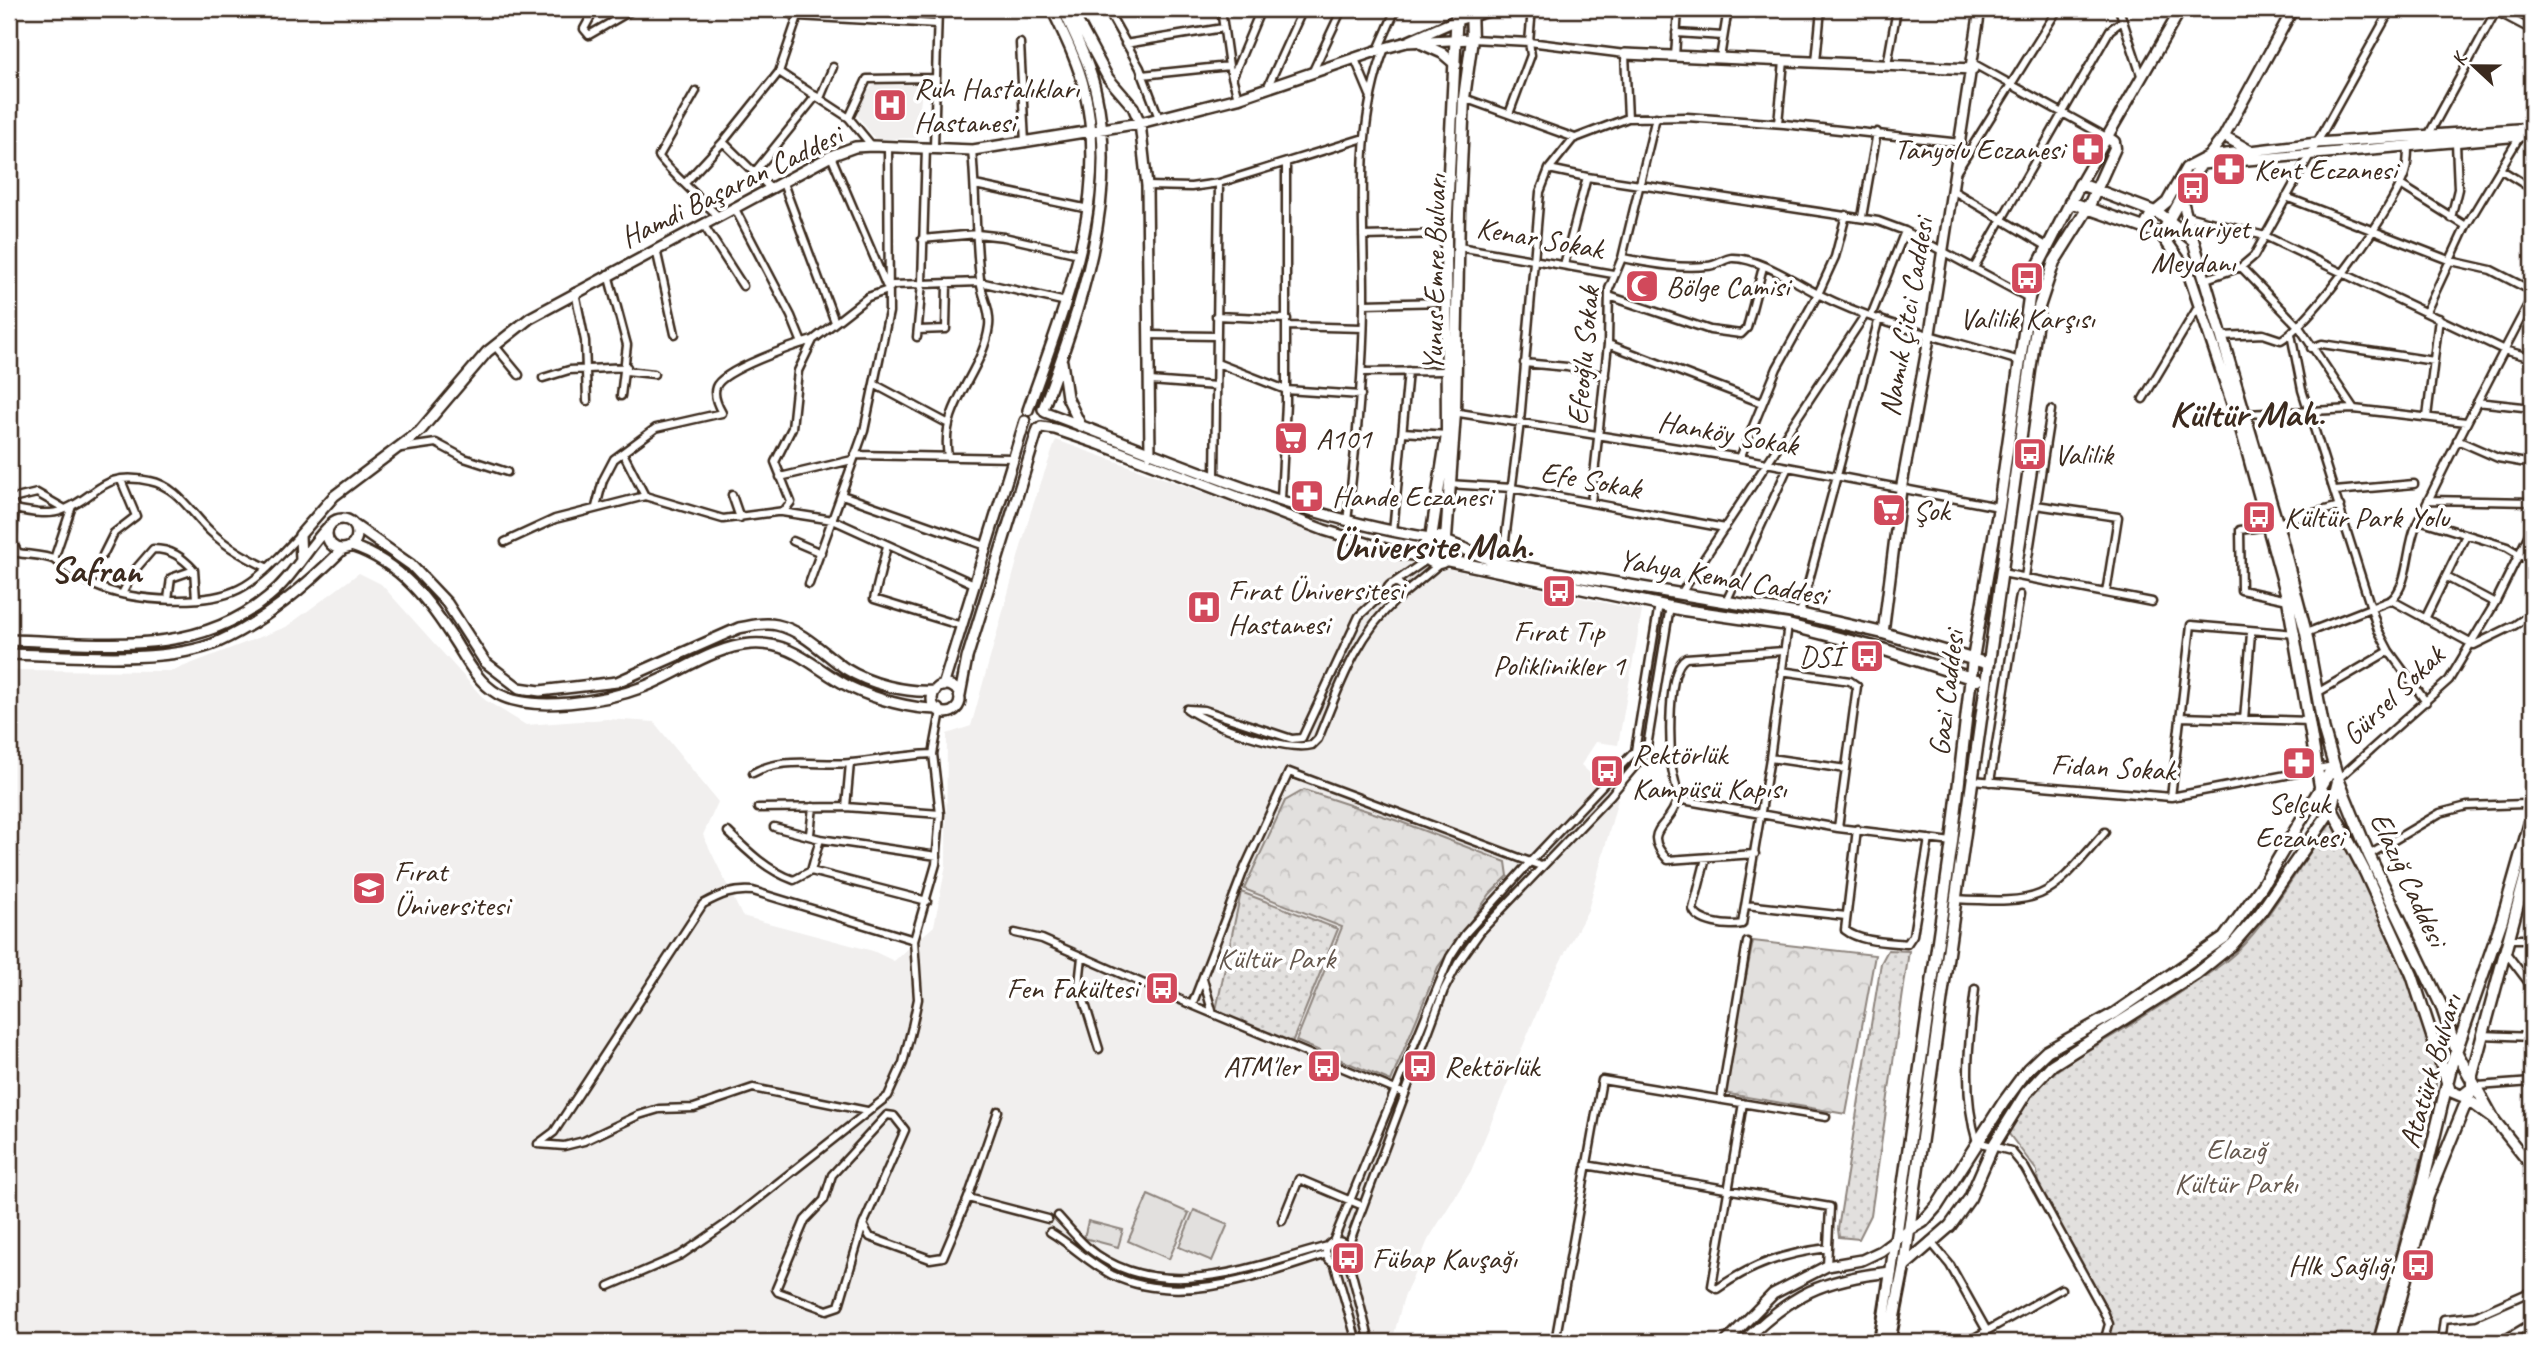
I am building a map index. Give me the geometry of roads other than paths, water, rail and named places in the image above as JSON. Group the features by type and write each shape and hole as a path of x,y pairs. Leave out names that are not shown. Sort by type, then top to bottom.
{"highway":[{"path":"1889,1342 1904,1266"},
{"path":"1880,1342 1891,1272"}],"main road":[{"path":"939,710 933,699 962,626 1028,410 1066,302 1089,209 1090,132 1079,71 1052,9"},
{"path":"327,528 331,545 384,562 430,602 483,683 497,693 526,703 546,704 630,691 721,651 748,644 773,644 792,649 848,686 866,694 939,710 955,709 967,658 1039,428 1045,422 1044,411 1061,359 1099,214 1101,130 1092,77 1063,9"},
{"path":"1072,9 1108,78 1133,107 1140,123 1147,186 1150,454"},
{"path":"1407,42 1457,14 1496,9"},
{"name":"Namık Çitci Caddesi","path":"1883,633 1901,491 1930,333 1980,9"},
{"name":"Gazi Caddesi","path":"1891,1272 1952,842 1973,659 1999,507 2029,298 2038,266 2070,202 2181,9"},
{"path":"2161,234 2206,160 2224,136 2293,9"},
{"name":"Yunus Emre Bulvarı","path":"1447,541 1464,98 1472,39 1471,12"},
{"name":"Yunus Emre Bulvarı","path":"1430,538 1451,412 1446,371 1446,234 1457,14"},
{"name":"Hamdi Başaran Caddesi","path":"299,535 334,496 401,448 420,431 495,346 530,318 831,156 855,147 872,146 972,150 1140,123 1238,98 1407,42 1472,39"},
{"name":"Hamdi Başaran Caddesi","path":"1420,43 1442,53 1456,65"},
{"path":"1625,54 1973,66"},
{"path":"2206,160 2456,143 2520,136 2531,128"},
{"path":"2145,226 2167,202 2186,168 2206,160 2249,150 2317,143 2531,128"},
{"path":"2224,136 2249,150"},
{"name":"Gazi Caddesi","path":"1904,1266 2039,307 2054,262 2088,208 2115,148 2114,142 2108,138"},
{"path":"2080,184 2155,212 2170,220 2193,240"},
{"path":"2182,199 2203,280 2245,414 2301,634 2320,786 2365,872 2412,975 2431,1023 2447,1084 2456,1096 2470,1092"},
{"path":"2070,202 2145,226 2161,234 2189,274 2273,525 2288,600 2301,634"},
{"path":"1061,359 1067,397 1081,426"},
{"path":"1025,421 1031,428 1055,429 1099,444 1324,530 1402,554 1444,561 1450,553 1447,541 1438,536 1430,538 1347,521 1150,454 1034,407 1028,410"},
{"path":"9,640 166,643 202,633 226,623 268,598 327,528 338,519 347,519 411,565 447,603 485,662 519,688 540,691 617,682 739,628 760,624 790,630 865,680 907,689 955,688 960,695"},
{"path":"9,654 162,655 216,642 285,603 347,548 357,534 354,524"},
{"path":"299,535 301,560"},
{"path":"1426,557 1424,548 1430,538"},
{"name":"Yahya Kemal Caddesi","path":"1447,541 1502,564 1682,592 1800,614 1883,633 1989,664"},
{"name":"Yahya Kemal Caddesi","path":"1444,561 1665,605 1788,625 1882,649 1986,683"},
{"name":"Elazığ Caddesi","path":"2301,634 2338,779 2369,855 2441,1005 2458,1055 2472,1075"},
{"path":"1726,1342 1763,1301 1828,1266 1862,1260 1923,1222 1937,1206 2028,1069 2047,1051 2115,1013 2224,938 2268,875 2334,765"},
{"path":"1743,1342 1799,1295 1854,1276 1891,1272 1904,1266 1950,1226 1969,1198 1992,1148 2026,1093 2052,1065 2196,974 2232,946 2260,914 2331,810 2338,779"},
{"name":"Atatürk Bulvarı","path":"2379,1342 2423,1184 2447,1084 2532,815"},
{"name":"Atatürk Bulvarı","path":"2389,1342 2428,1196 2470,1092 2472,1075 2532,852"},
{"path":"2470,1092 2532,1167"},
{"path":"2470,1092 2493,1118"}],"street":[{"path":"594,9 584,29 589,35 634,9"},
{"path":"776,9 798,16 937,24"},
{"path":"938,9 917,334 946,329 947,283"},
{"path":"1107,9 1142,75 1159,118"},
{"path":"1221,9 1229,66 1238,98"},
{"path":"1233,76 1261,9"},
{"path":"1268,86 1303,9"},
{"path":"1312,72 1342,9"},
{"path":"1347,521 1363,372 1364,138 1382,49 1396,9"},
{"path":"1509,114 1526,75 1531,55 1529,42 1532,9"},
{"path":"1675,57 1678,9"},
{"path":"1720,58 1728,9"},
{"path":"1816,62 1821,9"},
{"path":"1887,65 1898,9"},
{"path":"1956,173 2058,9"},
{"path":"2119,9 2142,80"},
{"path":"2203,280 2241,267 2254,256 2391,9"},
{"path":"2428,136 2495,10 2532,30"},
{"path":"686,183 779,72 798,16"},
{"path":"1974,268 2110,30 2122,21"},
{"path":"1125,44 1223,29"},
{"path":"1676,33 1723,36"},
{"path":"1472,39 1529,42 1625,54 1628,118"},
{"path":"1020,43 1025,143"},
{"path":"1355,59 1371,97"},
{"path":"1778,123 1784,61"},
{"path":"754,173 818,97 833,66"},
{"path":"1142,75 1229,66"},
{"path":"1973,66 2108,138"},
{"path":"779,72 849,118 872,146"},
{"path":"849,118 867,79 935,78"},
{"path":"696,91 659,152 661,163 686,183 718,216"},
{"path":"1464,98 1575,138"},
{"path":"1502,564 1520,422 1540,192 1549,169 1575,138 1628,118 1656,117 1778,123 1961,143"},
{"name":"Efeoğlu Sokak","path":"1591,503 1608,344 1609,296 1613,274 1622,258 1656,117"},
{"path":"1862,217 1877,132"},
{"path":"2426,312 2466,226 2520,136"},
{"path":"1147,186 1191,187 1219,183 1364,138"},
{"path":"723,142 770,188"},
{"path":"2451,218 2458,189 2456,143"},
{"path":"2222,336 2263,334 2281,340 2299,327 2321,303 2399,184 2406,168 2408,146"},
{"path":"809,584 854,457 874,384 889,312 888,147"},
{"path":"948,456 947,423 959,395 974,375 989,327 990,314 980,282 972,150"},
{"path":"831,156 888,290"},
{"path":"1281,499 1286,390 1286,164"},
{"path":"1549,169 1640,186 1862,217 1905,231 2029,298"},
{"path":"2500,169 2532,189"},
{"path":"1564,265 1587,177"},
{"path":"783,183 835,323"},
{"path":"1215,477 1219,183"},
{"path":"2399,184 2466,226"},
{"path":"975,185 1089,209"},
{"path":"1952,190 2048,247"},
{"path":"2286,197 2451,261 2491,270 2532,291"},
{"path":"734,208 792,316 802,343"},
{"path":"1740,458 1777,368 1835,257 1846,215"},
{"path":"2187,216 2265,236 2504,350 2532,358"},
{"path":"703,224 743,286"},
{"path":"1682,592 1868,316 1905,231"},
{"path":"922,239 977,234 1004,237 1079,254"},
{"path":"1363,236 1446,234"},
{"name":"Kenar Sokak","path":"1459,247 1613,274"},
{"path":"656,249 675,334"},
{"path":"1622,258 1672,267 1709,266 1730,258 1791,276 1818,294 1868,316 2019,360"},
{"path":"1609,296 1710,330 1741,334 1747,328 1763,267"},
{"path":"2241,267 2299,327 2354,410"},
{"path":"608,274 625,332 626,369 621,396"},
{"path":"596,507 608,467 656,428 722,413 715,393 720,380 760,357 771,356 813,340 869,297 888,290 893,285 980,282 1066,302"},
{"path":"575,292 585,341 587,401"},
{"path":"2171,797 2191,625 2251,633 2301,634 2391,600 2400,592 2411,538 2419,520 2466,422 2532,298"},
{"path":"1364,304 1445,302"},
{"path":"2143,398 2198,307"},
{"path":"1216,316 1363,328"},
{"path":"1800,614 1879,318"},
{"path":"2427,416 2439,318"},
{"path":"2291,334 2309,410 2371,608 2389,651 2426,702"},
{"path":"1149,335 1215,336"},
{"path":"782,512 790,502 775,462 792,428 798,371 813,340"},
{"path":"1608,344 1762,403"},
{"path":"2311,348 2322,344 2434,361"},
{"path":"495,346 519,375"},
{"path":"1217,363 1286,390 1361,395"},
{"path":"1524,363 1567,367 1605,376"},
{"path":"543,378 569,370 586,369 626,369 654,374"},
{"path":"1394,532 1408,371"},
{"path":"1363,372 1446,371"},
{"path":"1150,381 1216,386"},
{"path":"874,384 920,405 947,423"},
{"path":"2477,402 2532,408"},
{"path":"2025,577 2051,410"},
{"path":"2245,414 2354,410 2466,422"},
{"name":"Hanköy Sokak","path":"1451,412 1769,463 1901,491 1999,507"},
{"path":"1404,432 1447,435"},
{"path":"2457,440 2498,458 2532,464"},
{"path":"401,448 436,443 464,457 508,472"},
{"path":"623,453 645,496"},
{"path":"780,477 854,457 1014,458"},
{"path":"1727,600 1787,467"},
{"path":"103,555 114,533 137,514 121,480"},
{"path":"15,509 48,514 68,508 108,481 148,480 165,485 236,553 268,568"},
{"name":"Efe Sokak","path":"1448,484 1511,488 1726,528"},
{"path":"2335,491 2414,484"},
{"path":"9,491 15,509 11,550 54,559 80,579 103,589 168,599 196,599 238,590 268,568 299,535"},
{"path":"12,499 37,493 68,508"},
{"path":"732,495 740,518"},
{"path":"842,495 986,546"},
{"path":"505,542 532,528 596,507 645,496 712,518 740,518 782,512 833,520 887,547 974,584"},
{"path":"2428,500 2532,502"},
{"path":"2036,505 2118,517 2106,593"},
{"path":"2288,600 2241,590 2239,530 2273,525 2340,506"},
{"path":"54,559 68,508"},
{"path":"2419,520 2520,554 2532,562"},
{"name":"Gürsel Sokak","path":"2338,779 2449,680 2496,603 2532,527"},
{"path":"2425,619 2448,578 2466,535"},
{"path":"793,541 821,553"},
{"path":"887,547 874,599 962,626"},
{"path":"122,592 134,571 153,550 170,551 194,570 196,599"},
{"path":"1298,743 1307,730 1359,616 1426,557"},
{"path":"1298,743 1204,710 1187,709 1209,722 1298,743 1312,745 1318,739 1355,650 1373,623 1444,561"},
{"path":"168,599 171,578 194,570"},
{"path":"2002,573 2152,602"},
{"path":"2448,578 2496,603"},
{"path":"1390,587 1400,585 1399,598"},
{"path":"1390,587 1389,597 1399,598"},
{"path":"1990,782 2020,595"},
{"path":"2391,600 2472,645 2515,625 2532,613"},
{"path":"1327,1254 1450,957 1465,934 1635,751 1665,605"},
{"path":"1334,1262 1344,1260 1405,1094 1458,962 1480,932 1610,796 1646,753 1665,605"},
{"path":"1706,858 1693,909 1695,915 1700,919 1740,925 1743,923 1755,854 1788,625"},
{"path":"2244,720 2251,633"},
{"path":"1344,646 1355,650"},
{"path":"1755,854 1668,860 1655,842 1656,835 1677,799 1671,733 1678,665 1686,658 1784,651"},
{"path":"2317,693 2389,651"},
{"path":"1781,671 1837,678 1857,686 1838,828"},
{"path":"609,1286 681,1255 726,1224 888,1096 903,1063 918,999 914,940 927,901 937,856 940,814 933,754 939,710"},
{"path":"2180,717 2310,721"},
{"path":"753,773 772,764 850,763 892,755 933,754"},
{"path":"1770,758 1846,769"},
{"path":"846,807 850,763"},
{"name":"Fidan Sokak","path":"1972,780 2171,797 2334,765"},
{"path":"1192,1005 1245,867 1289,772 1541,866"},
{"path":"1677,799 1838,828 1952,842"},
{"path":"2369,855 2440,813 2467,806 2525,804"},
{"path":"810,834 813,807"},
{"path":"758,808 846,807 940,814"},
{"path":"774,827 810,834 820,839 937,856"},
{"path":"1857,830 1845,930 1855,936 1907,944 1910,941 1930,839"},
{"path":"728,832 751,855 794,880 811,871 927,901"},
{"path":"1955,898 2014,902 2048,892 2062,881 2105,832"},
{"path":"811,871 820,839"},
{"path":"867,1111 753,1088 694,1108 659,1109 639,1115 584,1141 564,1146 538,1144 554,1132 703,904 719,895 739,889 753,891 914,940"},
{"path":"1746,905 1846,916"},
{"path":"1015,933 1024,933 1405,1094"},
{"path":"2532,939 2506,944 2532,987"},
{"path":"1721,1099 1747,942"},
{"path":"1082,957 1079,984 1099,1049"},
{"path":"1202,978 1213,1014"},
{"path":"1975,989 1970,1029 1969,1116 1977,1142 2011,1152 2025,1168 2104,1312 2109,1324 2104,1342"},
{"path":"2483,1035 2532,1037"},
{"path":"1555,1342 1602,1080 1826,1117"},
{"path":"2470,1092 2532,1083"},
{"path":"1743,1103 1712,1284 1715,1289 1757,1265 1791,1253 1828,1248"},
{"path":"863,1225 870,1237 930,1259 943,1257 968,1198 998,1111"},
{"path":"887,1115 894,1116 905,1130 863,1225 839,1306 835,1310 827,1310 776,1289 805,1220 824,1200 832,1175 887,1115"},
{"path":"1586,1165 1830,1207 1828,1266"},
{"path":"1282,1221 1299,1179 1363,1206"},
{"path":"968,1198 1048,1219"},
{"path":"1058,1216 1088,1247 1109,1261 1163,1280 1212,1275 1340,1242 1347,1252 1370,1342"},
{"path":"1050,1232 1114,1276 1166,1289 1216,1284 1327,1254"},
{"path":"1930,1241 1950,1265 1987,1331"},
{"path":"1327,1254 1334,1262 1357,1342"},
{"path":"1967,1342 2061,1289"},
{"path":"2441,1342 2444,1319 2475,1317 2532,1291"},
{"path":"2500,1342 2532,1323"}],"place":[{"name":"Ruh Hastalıkları Hastanesi","path":"890,105"},
{"name":"Tanyolu Eczanesi","path":"2088,149"},
{"name":"Kent Eczanesi","path":"2229,169"},
{"name":"Cumhuriyet Meydanı","path":"2193,188"},
{"name":"Valilik Karşısı","path":"2027,278"},
{"name":"Bölge Camisi","path":"1642,286"},
{"name":"A101","path":"1291,438"},
{"name":"Valilik","path":"2030,454"},
{"name":"Hande Eczanesi","path":"1307,496"},
{"name":"Şok","path":"1889,510"},
{"name":"Kültür Park Yolu","path":"2259,517"},
{"name":"Fırat Tıp Poliklinikler 1","path":"1559,591"},
{"name":"Fırat Üniversitesi Hastanesi","path":"1204,607"},
{"name":"DSİ","path":"1867,656"},
{"name":"Selçuk Eczanesi","path":"2299,763"},
{"name":"Rektörlük Kampüsü Kapısı","path":"1607,771"},
{"name":"Fırat Üniversitesi","path":"369,888"},
{"name":"Fen Fakültesi","path":"1162,988"},
{"name":"ATM'ler","path":"1324,1066"},
{"name":"Rektörlük","path":"1420,1066"},
{"name":"Fübap Kavşağı","path":"1348,1258"},
{"name":"Hlk Sağlığı","path":"2418,1265"}],"district":[{"name":"Kültür Mah.","path":"2247,413"},
{"name":"Üniversite Mah.","path":"1433,545"},
{"name":"Safran","path":"96,569"}],"park label":[{"name":"Kültür Park","path":"1276,958"},
{"name":"Elazığ Kültür Parkı","path":"2236,1166"}]}
